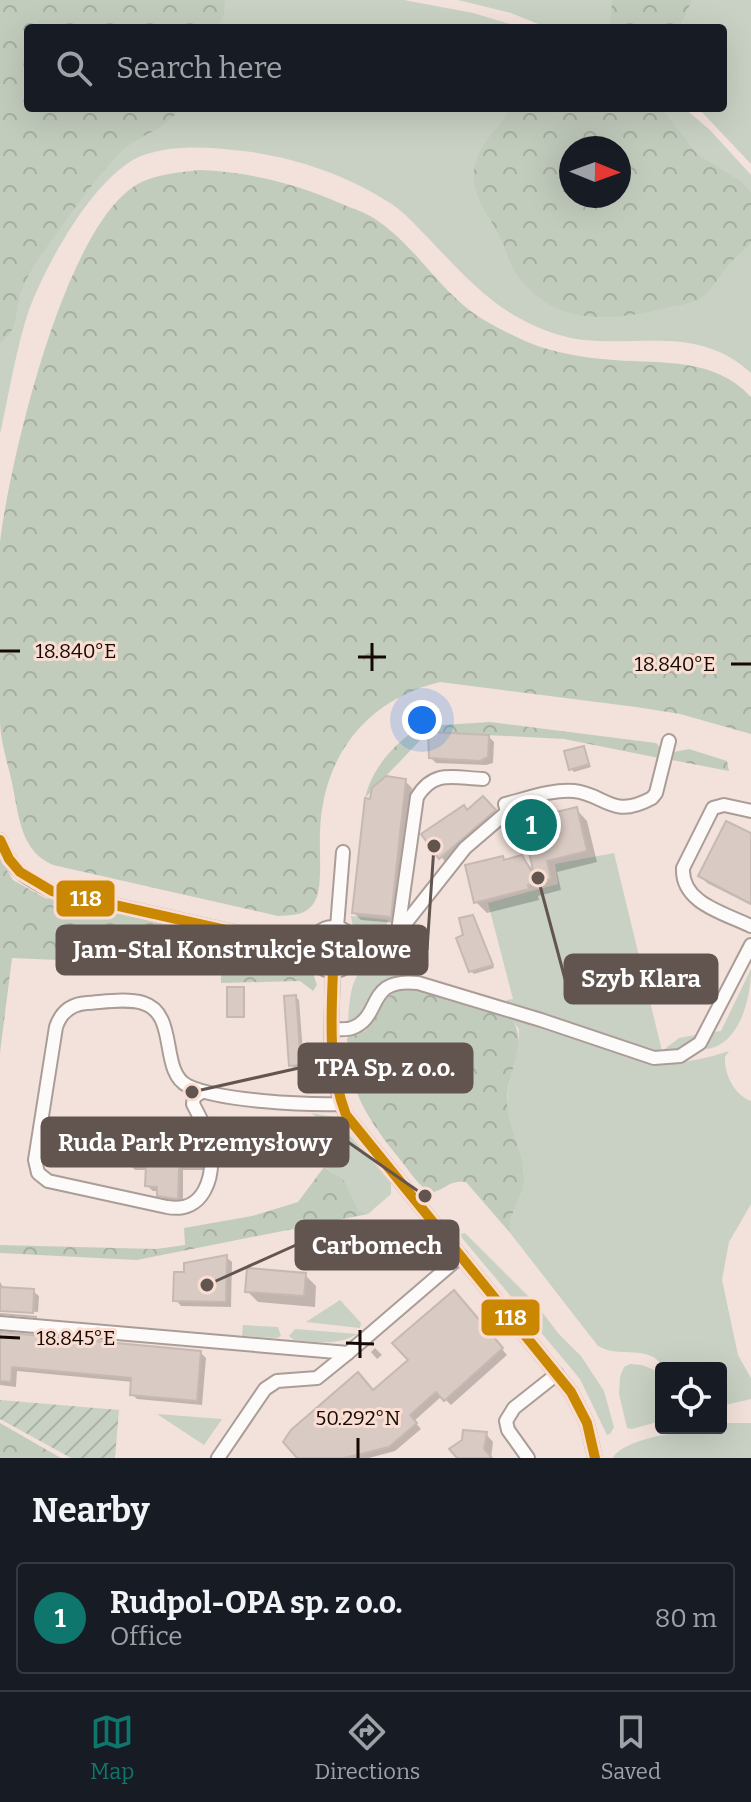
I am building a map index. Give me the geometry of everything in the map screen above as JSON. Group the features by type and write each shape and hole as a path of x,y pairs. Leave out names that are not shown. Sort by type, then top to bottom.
{"street":[{"path":"355,947 386,942 397,934 465,848 507,812 505,804 575,791 615,807 646,801 656,793 669,741"},
{"path":"397,934 417,797 425,784 435,778 483,779"},
{"path":"751,811 724,805 713,808 683,868 684,885 695,898 751,926"},
{"path":"0,840 14,869 52,891 248,935 311,944"},
{"path":"337,927 343,852"},
{"path":"337,927 349,934 355,947 351,961 333,971 315,963 311,944 323,929 337,927"},
{"path":"332,1029 351,1029 360,1024 378,995 390,985 403,981 541,1020 636,1054 667,1059 691,1051 700,1043 751,945"},
{"path":"333,971 333,1061 341,1104 355,1128 571,1392 587,1423 595,1458"},
{"path":"202,1092 194,1097 193,1104 210,1144 211,1169 205,1191 194,1204 173,1208 48,1181 38,1173 35,1160 56,1027 64,1012 74,1005 131,1002 150,1006 161,1021 180,1082 202,1092 234,1098 341,1104"},
{"path":"218,1458 265,1389 277,1381 317,1378 461,1256"},
{"path":"0,1323 348,1353"},
{"path":"528,1458 508,1430 506,1421 514,1408 557,1374"}],"green space":[{"path":"0,0 404,0 473,13 510,24 24,24 24,112 689,112 710,130 751,175 751,373 732,358 692,343 584,340 543,330 508,312 484,293 411,220 373,193 301,163 217,148 153,152 124,166 106,182 60,246 24,325 0,434"},
{"path":"0,0 225,0 224,14 219,24 24,24 24,112 177,112 121,152 89,189 31,271 20,294 12,329 0,343"},
{"path":"458,0 751,0 751,164 702,112 727,112 727,24 538,24 511,13"},
{"path":"612,0 692,0 681,24 610,24"},
{"path":"508,112 664,112 697,154 742,182 751,193 751,242 707,293 689,303 622,316 584,316 565,312 532,292 515,272 475,189 474,171 479,154"},
{"path":"201,170 255,176 291,185 367,214 399,238 469,310 525,341 580,356 704,369 721,375 751,397 751,734 680,714 440,682 413,691 370,718 339,757 323,806 317,895 308,910 294,915 278,916 53,865 34,851 19,819 0,724 0,542 15,458 28,405 64,296 86,248 110,210 143,181"},
{"path":"490,722 656,743 659,758 564,739 428,732 442,725"},
{"path":"414,731 428,732 365,798 372,778 390,752"},
{"path":"689,749 727,761 729,771 672,760 674,752"},
{"path":"614,853 662,1051 679,1038 701,1034 680,1051 660,1052 617,1042 506,1005 507,1000 513,999 488,903 558,884 555,864"},
{"path":"0,859 13,880 45,898 288,950 312,970 317,985 313,991 300,981 221,983 221,967 12,958 0,1053"},
{"path":"351,916 388,920 384,933 372,937 353,927"},
{"path":"388,955 392,967 412,974 386,981 363,1012 348,1021 355,979 367,965"},
{"path":"751,969 746,1006 735,1029 728,1038 707,1049 705,1046 712,1032 721,1031"},
{"path":"401,988 505,1014 513,1022 518,1042 507,1099 524,1182 510,1221 511,1234 466,1182 455,1182 433,1192 420,1184 380,1134 356,1091 347,1039 365,1031 388,997"},
{"path":"505,1014 643,1062 687,1061 729,1051 725,1057 728,1077 735,1089 751,1101 751,1204 729,1242 722,1280 738,1355 751,1378 751,1399 727,1405 727,1362 660,1362 643,1353 607,1350 598,1346 511,1234 510,1221 524,1182 520,1154 507,1109 519,1029"},
{"path":"311,1113 334,1117 391,1183 391,1194 368,1214 358,1210 341,1180 324,1167 324,1123"},
{"path":"324,1167 343,1179 358,1210 368,1214 137,1260 0,1253 0,1245 156,1249 185,1245 184,1228 252,1216 298,1202"},
{"path":"465,1233 536,1304 581,1356 604,1391 614,1427 610,1434 607,1435 580,1379 462,1238 461,1234"},
{"path":"340,1300 361,1323 360,1328 306,1322"},
{"path":"243,1325 278,1327 281,1336 242,1336"},
{"path":"295,1329 357,1334 334,1342 310,1342 294,1340 289,1336"},
{"path":"642,1365 654,1370 655,1423 627,1428 619,1394 624,1367"},
{"path":"0,1400 119,1410 115,1458 71,1458 0,1419"},
{"path":"157,1414 222,1419 204,1445"},
{"path":"0,1423 61,1458 0,1458"},
{"path":"727,1423 751,1423 751,1458 613,1458 631,1444 670,1434 727,1434"}],"building":[{"path":"428,732 489,735 488,757 480,761 429,758"},
{"path":"584,746 589,764 569,770 564,751"},
{"path":"386,776 406,779 391,917 352,913 365,798 370,799 372,788"},
{"path":"483,796 496,810 439,859 421,834 464,805 467,810"},
{"path":"542,803 544,815 577,807 587,851 547,861 551,879 528,885 529,889 474,903 465,865 522,855 535,878 519,810"},
{"path":"726,821 751,833 751,904 698,876"},
{"path":"473,915 493,965 469,972 456,938 463,935 459,918"},
{"path":"227,987 244,987 244,1017 227,1017"},
{"path":"296,995 301,1065 289,1066 284,996"},
{"path":"154,1125 169,1125 168,1134 178,1134 178,1145 201,1145 202,1166 179,1165 178,1199 157,1196 157,1187 145,1186 146,1165 127,1165 127,1144 146,1145 146,1141 154,1141"},
{"path":"227,1255 226,1302 173,1301 174,1272 184,1272 184,1263"},
{"path":"247,1268 306,1273 304,1296 245,1292"},
{"path":"0,1287 34,1289 33,1313 0,1311"},
{"path":"454,1290 503,1348 444,1401 436,1392 410,1415 417,1423 389,1447 344,1458 297,1458 283,1442 291,1430 358,1372 373,1390 408,1360 392,1343"},
{"path":"0,1332 201,1351 197,1401 130,1395 131,1378 12,1367 11,1382 0,1381"},
{"path":"463,1430 487,1432 484,1449 492,1458 457,1458 449,1449 462,1440"}],"transit line":[{"name":"118","path":"0,840 9,859 20,872 52,891 248,935 311,944"},
{"name":"118","path":"333,971 333,1062 346,1115 571,1392 587,1423 595,1458"}],"place":[{"name":"Rudpol-OPA sp. z o.o.","path":"531,825"},
{"name":"Jam-Stal Konstrukcje Stalowe","path":"434,846"},
{"name":"Szyb Klara","path":"538,878"},
{"name":"TPA Sp. z o.o.","path":"192,1092"},
{"name":"Ruda Park Przemysłowy","path":"425,1196"},
{"name":"Carbomech","path":"207,1285"}]}
